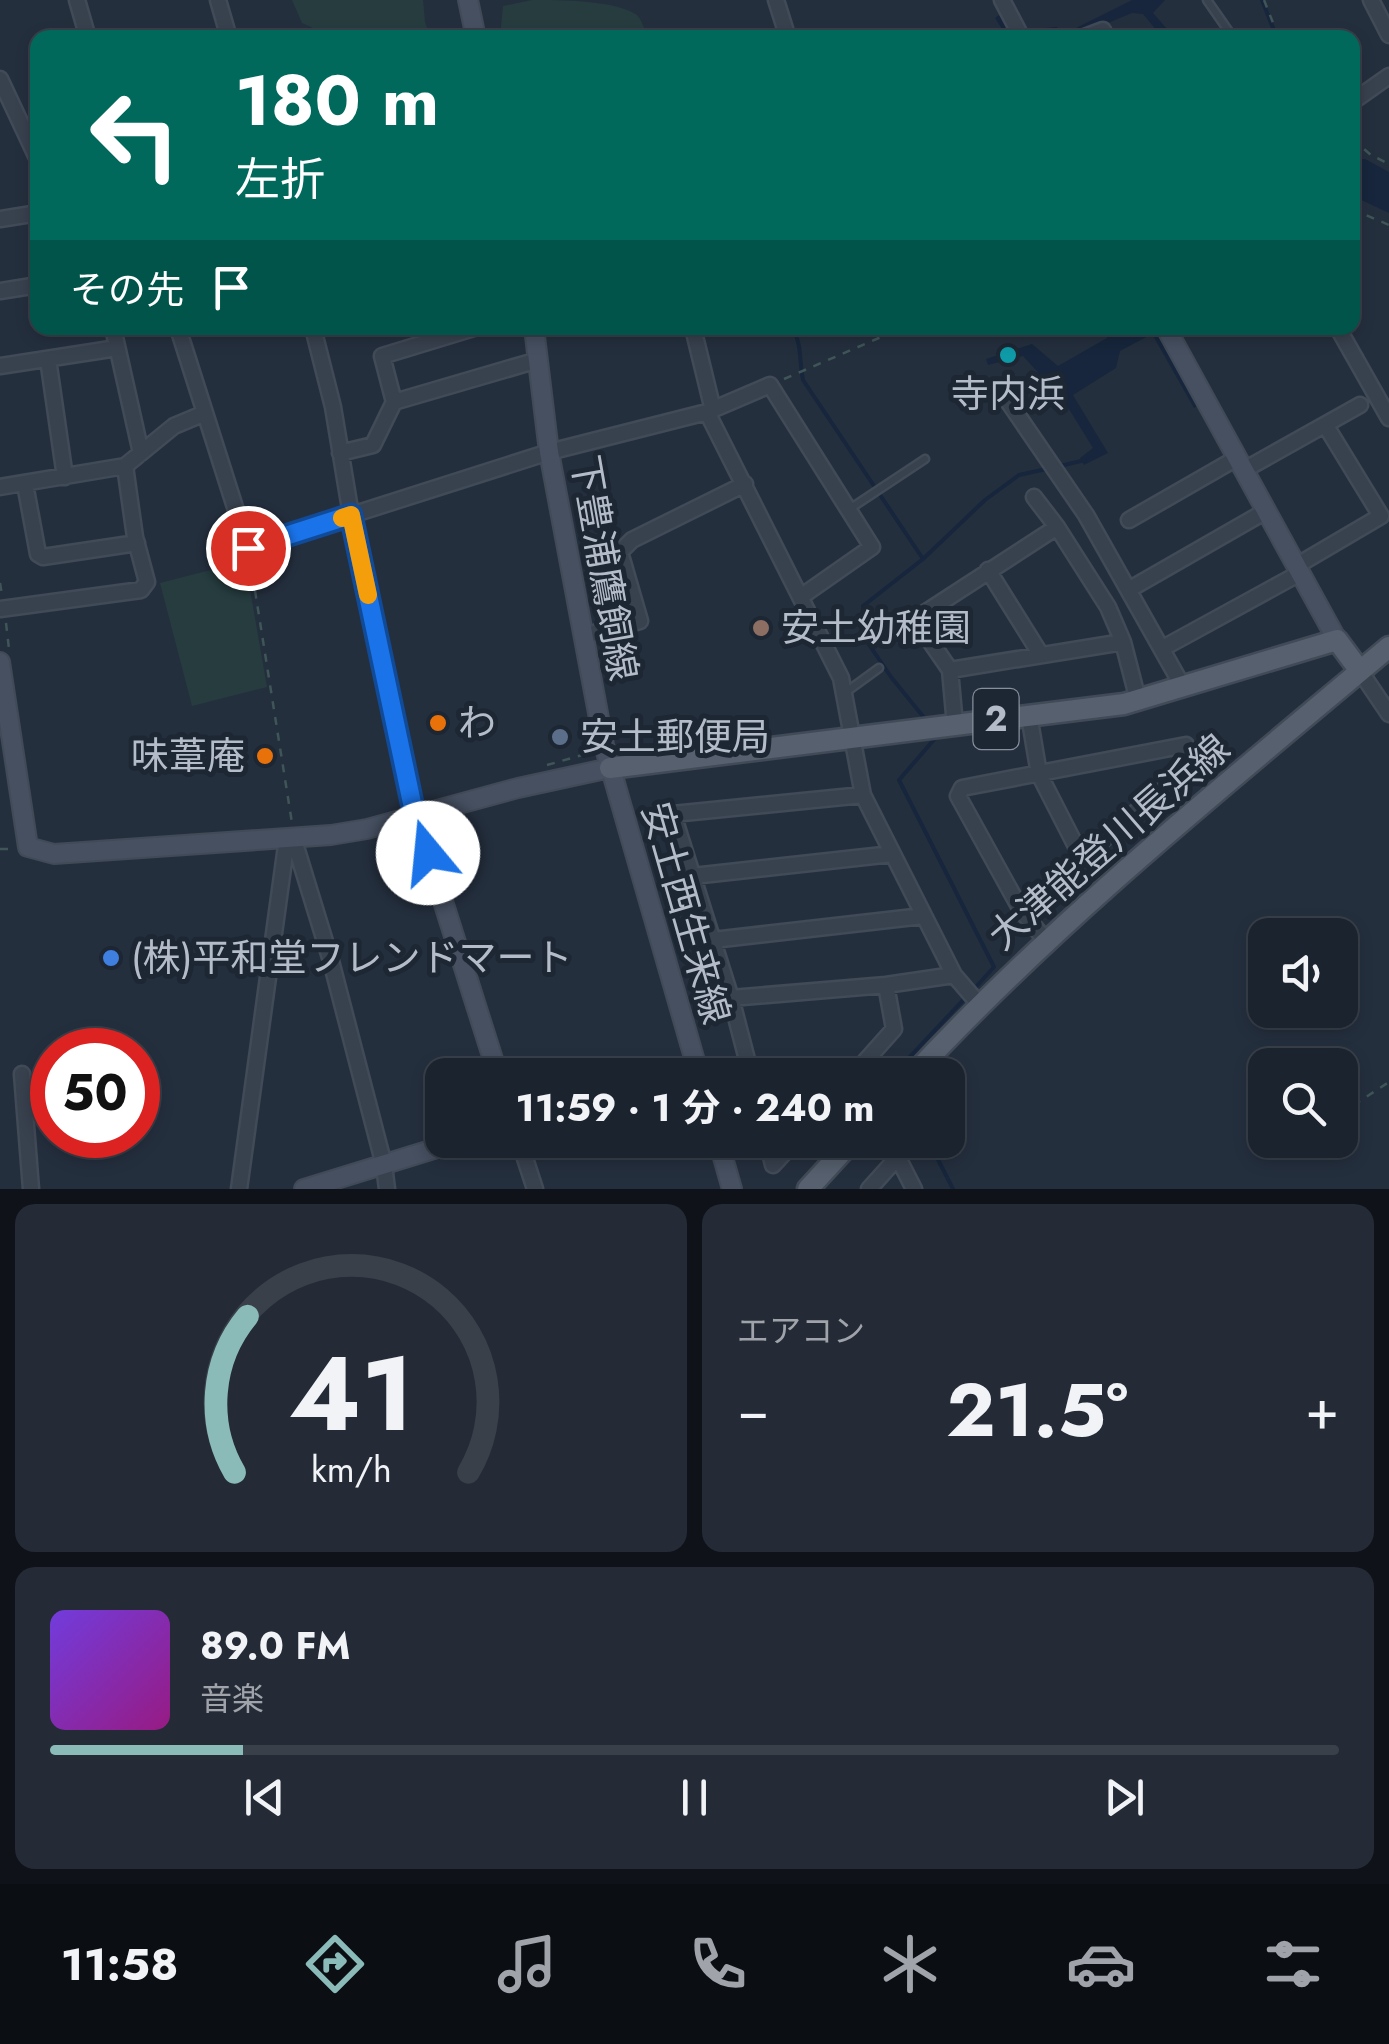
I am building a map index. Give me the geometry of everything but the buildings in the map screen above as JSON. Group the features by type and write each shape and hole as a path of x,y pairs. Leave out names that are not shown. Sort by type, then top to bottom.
{"main road":[{"path":"468,0 474,30"},
{"name":"下豊浦鷹飼線","path":"535,335 549,452 610,768"},
{"path":"1170,335 1337,640 1360,671"},
{"name":"大津能登川長浜線","path":"610,768 1138,700 1337,640"},
{"name":"大津能登川長浜線","path":"929,1058 1046,941 1389,646"},
{"path":"5,656 28,847 54,854 330,836 610,768"},
{"name":"安土西生来線","path":"610,768 694,1058"},
{"path":"416,816 493,1058"},
{"path":"304,1189 425,1152"},
{"path":"723,1158 732,1189"},
{"path":"808,1189 836,1158"}],"street":[{"path":"76,0 85,30"},
{"path":"218,0 227,30"},
{"path":"776,0 785,30"},
{"path":"1002,0 1018,30"},
{"path":"1371,0 1389,35"},
{"path":"1360,96 1389,76"},
{"path":"0,78 30,133"},
{"path":"0,218 30,214"},
{"path":"0,290 30,286"},
{"path":"114,335 141,453"},
{"path":"180,335 248,548 549,452 710,411 770,385 872,547 802,596"},
{"path":"315,335 416,816"},
{"path":"340,453 373,446 394,402 382,356 451,335"},
{"path":"695,335 710,411 845,692 863,795 954,974 979,1004"},
{"path":"1342,335 1389,418"},
{"path":"0,366 117,348"},
{"path":"48,359 65,477"},
{"path":"394,402 538,360"},
{"path":"1001,391 1086,515 1183,687"},
{"path":"1129,520 1360,406"},
{"path":"0,487 125,466 174,426 206,413"},
{"path":"1163,648 1381,516 1326,426"},
{"path":"2,609 141,590 146,582 125,466"},
{"path":"25,484 38,554 42,557 137,543"},
{"path":"583,636 640,620 620,552 632,540 745,484"},
{"path":"1034,497 1108,607 1123,642 1138,700"},
{"path":"1130,588 1266,511"},
{"path":"955,724 950,670 920,625 920,616 1057,527"},
{"path":"988,570 1041,655"},
{"path":"950,670 1123,642"},
{"path":"1360,671 1389,714"},
{"path":"1029,715 1038,774 1082,858"},
{"path":"1021,910 1192,764 1186,746 962,788 958,796 1021,910 1046,941"},
{"path":"747,1058 732,998 673,814 863,795"},
{"path":"293,836 330,961 387,1189"},
{"path":"239,1189 286,846 293,836"},
{"path":"692,876 892,854"},
{"path":"713,940 923,916"},
{"path":"732,998 886,985 954,974"},
{"path":"868,1058 894,1029 886,985"},
{"path":"22,1074 30,1189"},
{"path":"525,1158 536,1189"},
{"path":"869,1189 897,1158 914,1189"}],"lane":[{"path":"1207,0 1228,30"},
{"path":"849,509 924,458"},
{"path":"845,692 879,668"}],"path":[{"path":"1264,0 1275,30"},
{"path":"1360,144 1389,164"},
{"path":"1360,212 1389,225"},
{"path":"863,335 866,342"},
{"path":"770,385 884,335"},
{"path":"248,548 293,836"},
{"path":"0,583 5,656"},
{"path":"549,764 586,754 596,746"},
{"path":"1358,1102 1389,1082"}],"green space":[{"path":"292,0 423,0 428,30 317,30 302,23"},
{"path":"532,0 615,6 637,15 645,30 501,30 503,6"},
{"path":"245,561 267,687 192,706 160,583"}],"water":[{"path":"1132,0 1165,0 1153,13 1168,30 1156,30 1143,14 1132,13 1091,30 1072,30"},
{"path":"999,15 1010,30 1003,30 995,18"},
{"path":"1360,159 1389,172 1389,213 1360,199"},
{"path":"1107,335 1150,335 1120,351 1116,368 1073,395 1108,453 1084,465 1080,458 1093,448 1064,401 1023,356 988,365 986,359 1032,344 1058,366"},
{"path":"1153,335 1159,335 1199,405 1194,408"}],"waterway":[{"path":"1262,0 1274,30"},
{"path":"795,335 803,380 923,559"},
{"path":"1060,466 1085,460"},
{"path":"926,720 866,640 863,606 1019,475 1051,468"},
{"path":"938,735 899,780 994,967 974,989"},
{"path":"909,1058 967,996"},
{"path":"937,1158 953,1189"}],"slow traffic":[{"path":"342,518 351,515 368,595"}],"place":[{"name":"寺内浜","path":"1008,355"},
{"name":"安土幼稚園","path":"761,628"},
{"name":"わ","path":"438,723"},
{"name":"安土郵便局","path":"560,737"},
{"name":"味葦庵","path":"265,756"},
{"name":"(株)平和堂フレンドマート","path":"111,958"}],"route":[{"path":"248,548 351,515 412,803 428,853"}]}
